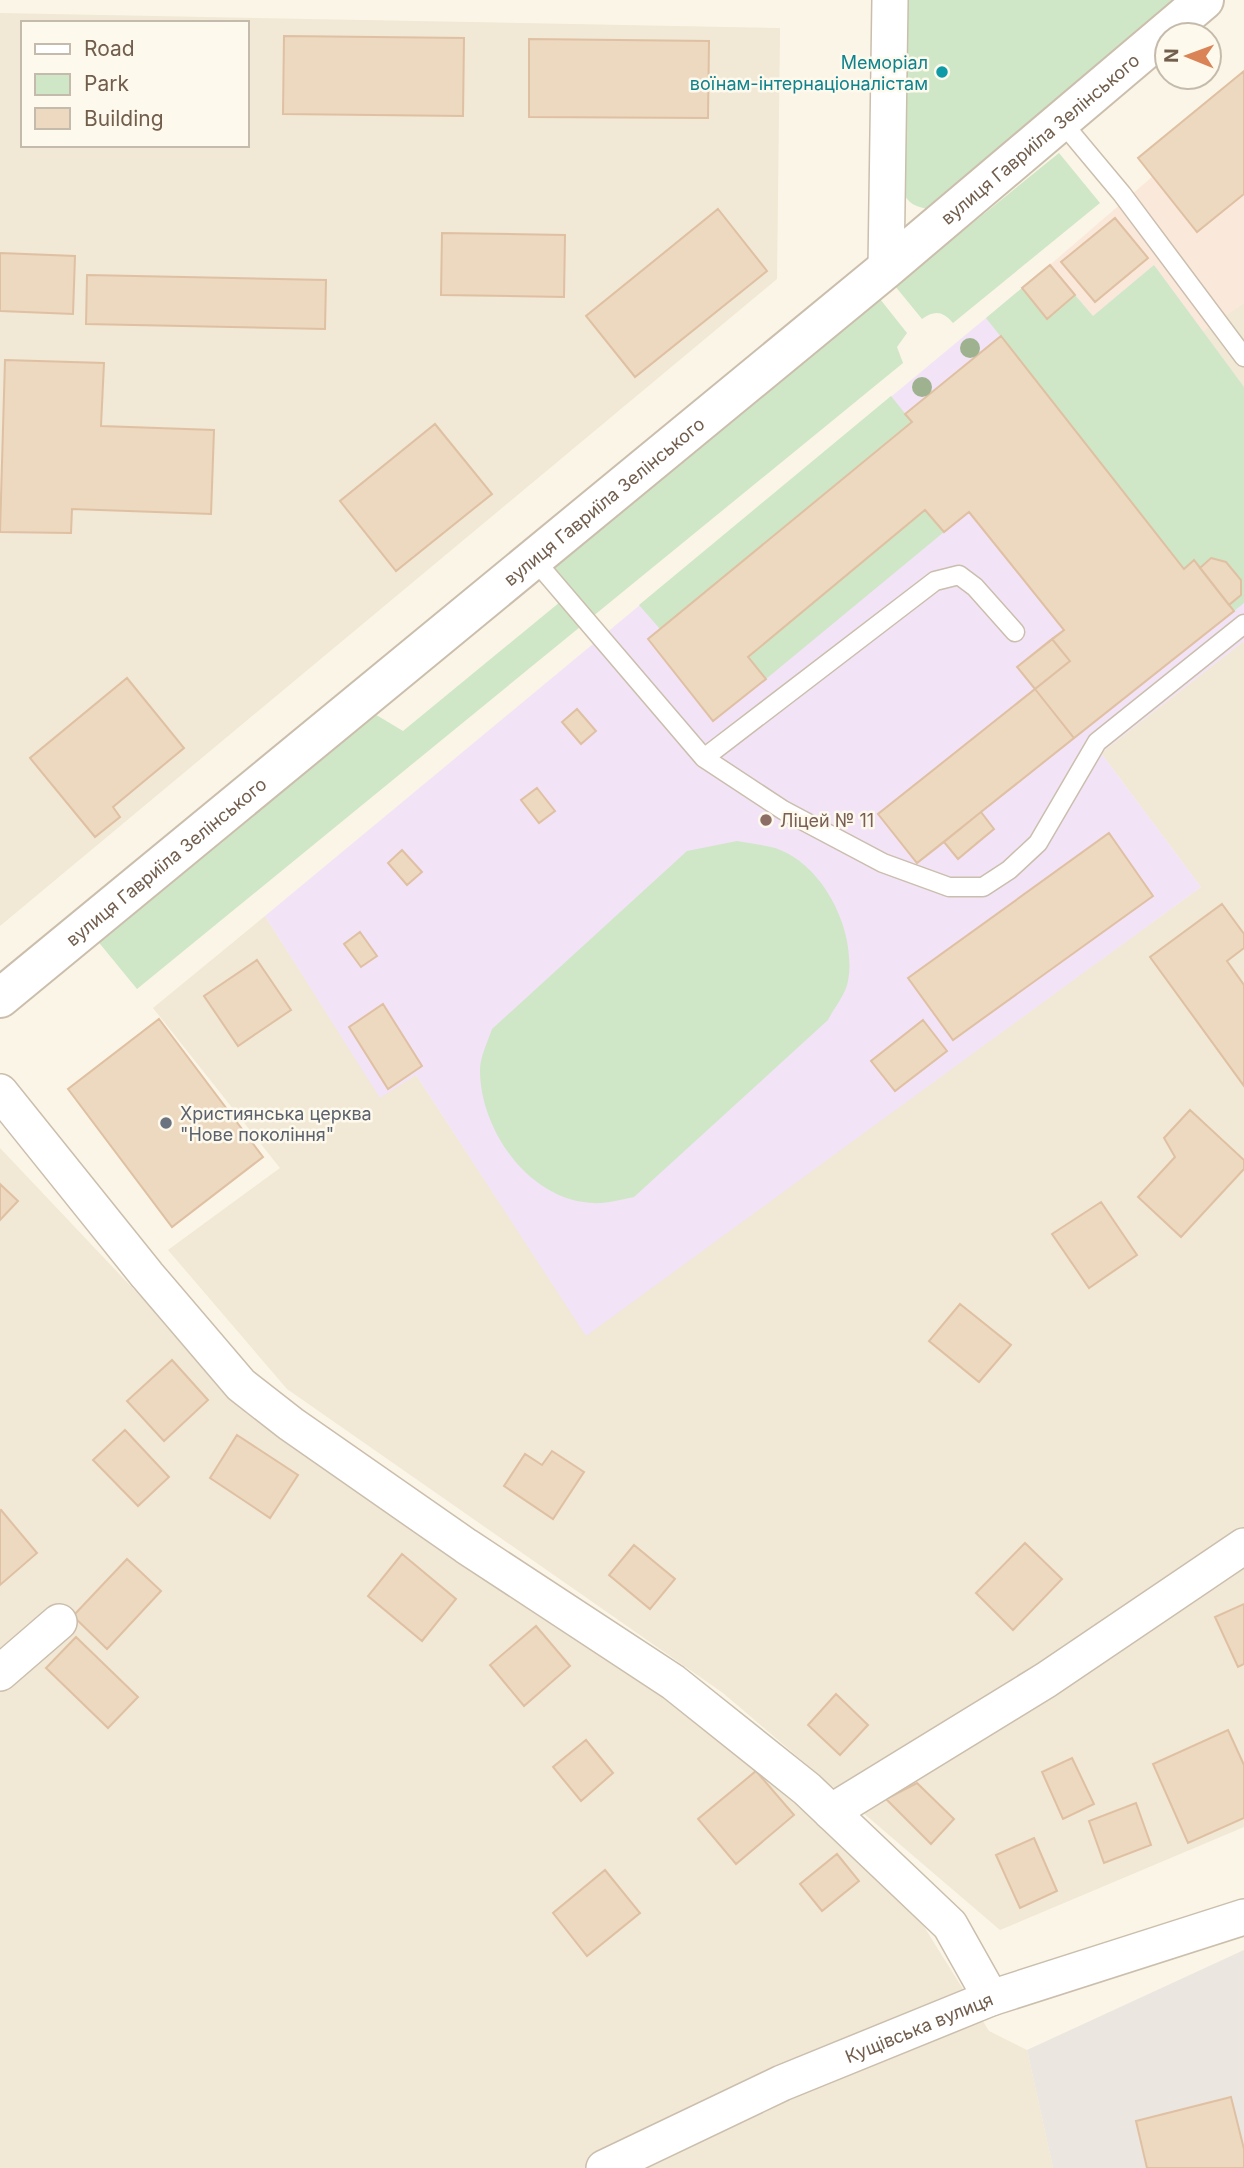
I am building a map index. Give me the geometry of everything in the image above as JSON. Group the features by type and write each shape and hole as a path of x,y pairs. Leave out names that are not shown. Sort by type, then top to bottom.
{"street":[{"path":"886,269 890,0"},
{"name":"вулиця Гавриїла Зелінського","path":"0,998 886,269 1204,0"},
{"path":"0,1093 147,1275 241,1385 290,1424 466,1546 673,1682 831,1812 950,1926 991,1998"},
{"path":"831,1812 1046,1680 1244,1546"},
{"path":"0,1673 59,1622"},
{"name":"Кущівська вулиця","path":"604,2168 782,2083 991,1998 1244,1917"}],"lane":[{"path":"1061,121 1122,194 1244,357"},
{"path":"533,558 704,758 783,810 883,863 949,887 983,887 1009,870 1038,843 1097,742 1244,624"},
{"path":"704,758 935,580 959,575 975,586 1015,632"}],"shaded area":[{"path":"0,13 780,28 777,279 0,926"},
{"path":"1244,71 1244,303 1202,332 1154,265 1093,316 1050,265 1152,177 1138,158 1223,91"},
{"name":"Ліцей № 11","path":"1050,265 1093,316 1154,265 1244,387 1244,641 1101,753 1201,887 586,1336 416,1075 380,1098 265,916"},
{"path":"1244,303 1244,387 1202,332"},
{"path":"1244,641 1244,1827 1000,1930 723,1693 287,1389 168,1250 280,1168 153,1008 265,916 380,1097 416,1075 586,1335 1201,887 1101,753"},
{"path":"0,1148 227,1388 721,1734 910,1904 989,2031 1027,2050 1053,2168 0,2168"},
{"path":"1244,1950 1244,2168 1053,2168 1027,2050"}],"green space":[{"path":"902,0 1175,0 933,210 912,203 900,185"},
{"path":"1059,153 1100,203 953,323 938,313 922,319 895,286"},
{"path":"1154,265 1244,387 1244,603 1234,611 1229,605 1241,595 1239,581 1233,571 1224,563 1211,558 1200,568 1194,561 1184,569 986,318 1022,288 1075,295 1093,316"},
{"path":"880,299 907,333 897,347 903,363 592,617 551,567"},
{"path":"891,396 912,422 660,629 639,605"},
{"path":"925,510 944,532 766,679 748,657"},
{"path":"560,602 580,627 137,989 96,939 373,713 403,731"},
{"path":"737,841 775,848 793,856 822,884 842,922 847,942 848,981 842,996 828,1020 634,1197 602,1203 577,1201 554,1193 533,1179 515,1161 489,1118 482,1094 480,1070 492,1029 687,851"}],"building":[{"path":"284,36 464,38 463,116 283,114"},
{"path":"529,39 709,41 708,118 529,117"},
{"path":"1244,71 1244,194 1197,232 1138,158 1223,91"},
{"path":"718,209 767,271 635,377 586,316"},
{"path":"1115,218 1148,258 1095,302 1061,262"},
{"path":"442,233 565,235 564,297 441,295"},
{"path":"0,253 75,256 73,314 0,311"},
{"path":"1050,265 1075,295 1047,319 1022,288"},
{"path":"87,275 326,280 325,329 86,324"},
{"path":"1001,336 1184,569 1194,560 1200,568 1211,558 1226,562 1241,580 1241,595 1229,605 1234,611 981,812 994,829 958,859 944,842 917,863 878,814 1035,689 1017,667 1064,630 969,512 944,532 925,510 748,657 766,679 713,721 648,639 912,422 905,414"},
{"path":"1001,336 1184,569 1194,560 1234,611 1074,738 1035,689 1070,661 1052,639 1064,630 969,512 944,532 925,510 748,657 766,679 713,721 648,639 912,422 905,414"},
{"path":"5,360 104,363 101,426 214,430 211,514 72,509 71,533 0,532"},
{"path":"435,424 492,494 396,571 340,501"},
{"path":"1211,558 1226,562 1241,580 1241,595 1229,605 1200,568"},
{"path":"1052,639 1070,661 1035,689 1017,667"},
{"path":"127,678 184,748 113,807 120,817 95,837 30,758"},
{"path":"1035,689 1074,738 917,863 878,814"},
{"path":"577,709 596,731 581,744 562,722"},
{"path":"537,788 555,811 539,823 521,800"},
{"path":"981,812 994,829 958,859 944,842"},
{"path":"1109,833 1153,896 953,1040 908,978"},
{"path":"402,850 422,872 407,885 388,863"},
{"path":"1222,904 1244,934 1244,948 1227,961 1244,985 1244,1086 1150,957"},
{"path":"360,932 377,956 361,967 344,944"},
{"path":"257,960 291,1010 238,1046 204,996"},
{"path":"383,1004 422,1066 388,1089 349,1027"},
{"name":"Християнська церква \"Нове покоління\"","path":"159,1019 263,1157 172,1227 68,1089"},
{"path":"923,1020 947,1051 895,1091 871,1061"},
{"path":"1190,1110 1244,1160 1244,1169 1181,1237 1138,1197 1175,1157 1164,1138"},
{"path":"0,1184 18,1201 0,1220"},
{"path":"1101,1202 1137,1255 1089,1288 1052,1234"},
{"path":"960,1304 1011,1345 979,1382 929,1341"},
{"path":"172,1360 208,1400 164,1441 127,1401"},
{"path":"125,1430 169,1477 138,1506 93,1460"},
{"path":"237,1435 298,1475 270,1518 210,1478"},
{"path":"552,1451 584,1472 553,1519 504,1486 525,1454 542,1465"},
{"path":"0,1511 37,1553 0,1585"},
{"path":"1025,1543 1062,1579 1013,1630 976,1593"},
{"path":"634,1545 675,1579 650,1609 609,1575"},
{"path":"402,1554 456,1599 422,1641 368,1596"},
{"path":"127,1559 161,1591 107,1649 73,1616"},
{"path":"1244,1604 1244,1664 1238,1667 1215,1617"},
{"path":"536,1626 570,1666 524,1706 490,1665"},
{"path":"76,1637 138,1697 108,1728 46,1668"},
{"path":"836,1694 868,1725 840,1755 808,1725"},
{"path":"1228,1730 1244,1765 1244,1818 1188,1843 1153,1764"},
{"path":"586,1740 613,1773 581,1801 553,1767"},
{"path":"1072,1758 1094,1804 1063,1819 1042,1772"},
{"path":"756,1771 794,1815 736,1864 698,1819"},
{"path":"917,1783 954,1819 931,1844 886,1799"},
{"path":"1136,1803 1151,1845 1104,1863 1089,1821"},
{"path":"1034,1838 1057,1891 1020,1908 996,1855"},
{"path":"837,1854 859,1881 822,1911 800,1884"},
{"path":"605,1870 640,1913 587,1956 553,1913"},
{"path":"1231,2097 1244,2149 1244,2168 1147,2168 1136,2121"}],"place":[{"name":"Меморіал воїнам-інтернаціоналістам","path":"942,72"},
{"name":"Ліцей № 11","path":"766,820"},
{"name":"Християнська церква \"Нове покоління\"","path":"166,1123"}]}
